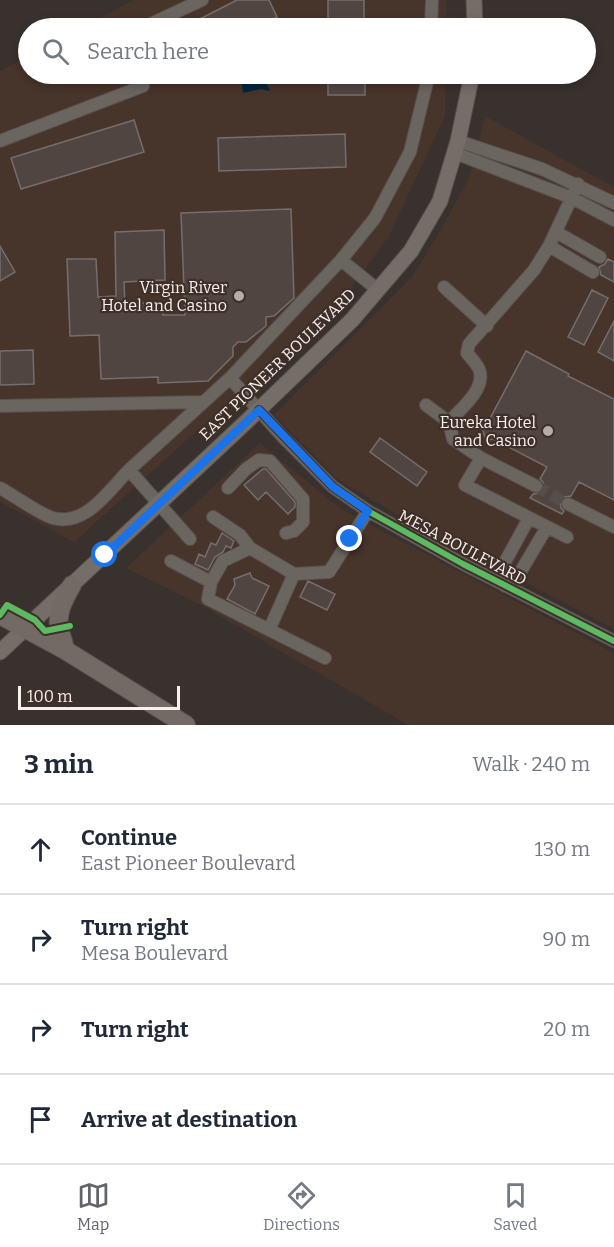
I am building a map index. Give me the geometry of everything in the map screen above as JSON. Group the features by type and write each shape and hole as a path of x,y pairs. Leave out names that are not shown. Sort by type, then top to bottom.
{"highway":[{"path":"65,650 59,628 59,615 62,603 72,585"},
{"path":"0,615 65,650 186,725"}],"main road":[{"path":"474,0 475,18"},
{"name":"EAST PIONEER BOULEVARD","path":"0,652 352,320 411,251 440,201 457,147 470,84"}],"street":[{"path":"163,18 202,0"},
{"path":"431,18 432,0"},
{"path":"0,141 142,87 141,84"},
{"path":"0,488 53,518 70,519 86,513 129,470 230,378 341,260 375,218 410,152 427,84"},
{"path":"457,147 542,169 578,184 614,203"},
{"path":"457,147 572,198 614,220"},
{"path":"449,422 478,388 479,370 467,353 469,344 534,270 549,246 578,184"},
{"path":"556,232 600,257"},
{"path":"549,246 593,272"},
{"path":"578,265 586,250"},
{"path":"341,260 378,290"},
{"path":"444,287 487,326"},
{"name":"MESA BOULEVARD","path":"230,378 333,487 368,511 505,586 614,641"},
{"path":"0,406 203,402"},
{"path":"426,405 449,422 453,439 481,458 537,486"},
{"path":"481,458 465,484 567,537"},
{"path":"228,488 246,469 259,460 270,462 303,499 303,515 287,526 286,533"},
{"path":"129,470 190,539"},
{"path":"568,504 614,527"},
{"path":"213,517 240,535 250,548 294,574 329,572 368,511"},
{"path":"505,586 505,562 529,518"},
{"path":"505,586 521,571 547,527"},
{"path":"250,548 223,561 211,582 208,599 325,658"},
{"path":"171,561 211,582"},
{"path":"269,630 294,574"}],"shaded area":[{"path":"134,0 446,0 446,18 99,18"},
{"path":"18,61 18,84 445,84 445,116 389,236 343,299 74,542 0,502 0,71"},
{"path":"485,116 614,187 614,629 408,521 336,478 274,415 412,277 469,178"},
{"path":"260,443 341,509 614,653 614,725 408,725 201,605 126,568"}],"water":[{"path":"242,84 267,84 270,91 261,89 243,93"}],"building":[{"path":"237,0 269,0 277,17 275,18 202,18"},
{"path":"328,0 364,0 364,18 328,18"},
{"path":"328,84 365,84 365,95 328,95"},
{"path":"134,120 144,152 21,189 11,158"},
{"path":"345,134 346,167 219,171 218,138"},
{"name":"Virgin River Hotel and Casino","path":"291,209 294,298 274,316 266,317 266,326 246,342 238,342 233,347 233,356 208,381 158,383 158,377 101,379 99,335 70,336 67,259 96,259 98,297 116,296 115,232 164,230 165,280 124,282 125,303 163,303 163,315 185,315 181,213"},
{"path":"0,246 15,272 0,281"},
{"path":"608,259 614,262 614,282 601,275 599,267"},
{"path":"592,290 608,298 584,345 568,337"},
{"path":"614,321 614,361 598,352"},
{"path":"33,350 34,384 0,385 0,351"},
{"name":"Eureka Hotel and Casino","path":"526,351 569,374 568,376 614,399 614,500 579,482 571,496 564,497 560,501 564,511 562,514 530,498 544,489 540,479 547,467 493,439 486,441 481,424 488,422"},
{"path":"380,438 427,472 417,486 370,452"},
{"path":"266,469 295,502 295,507 288,514 266,492 258,500 244,485"},
{"path":"222,533 234,541 231,548 226,546 223,552 215,557 208,570 195,564 199,554 205,557 211,543 216,545"},
{"path":"250,573 252,578 269,586 255,614 227,599 235,585 234,579"},
{"path":"308,581 335,594 327,610 300,597"}],"tunnel":[{"path":"536,486 568,504"}],"cycle path":[{"path":"259,410 333,487 368,511 463,564 614,641"},
{"path":"0,615 7,605 35,620 45,631 70,626"}],"place":[{"name":"Virgin River Hotel and Casino","path":"239,296"},
{"name":"Eureka Hotel and Casino","path":"548,431"}],"route":[{"path":"105,555 259,410 333,487 368,511 350,539"}]}
